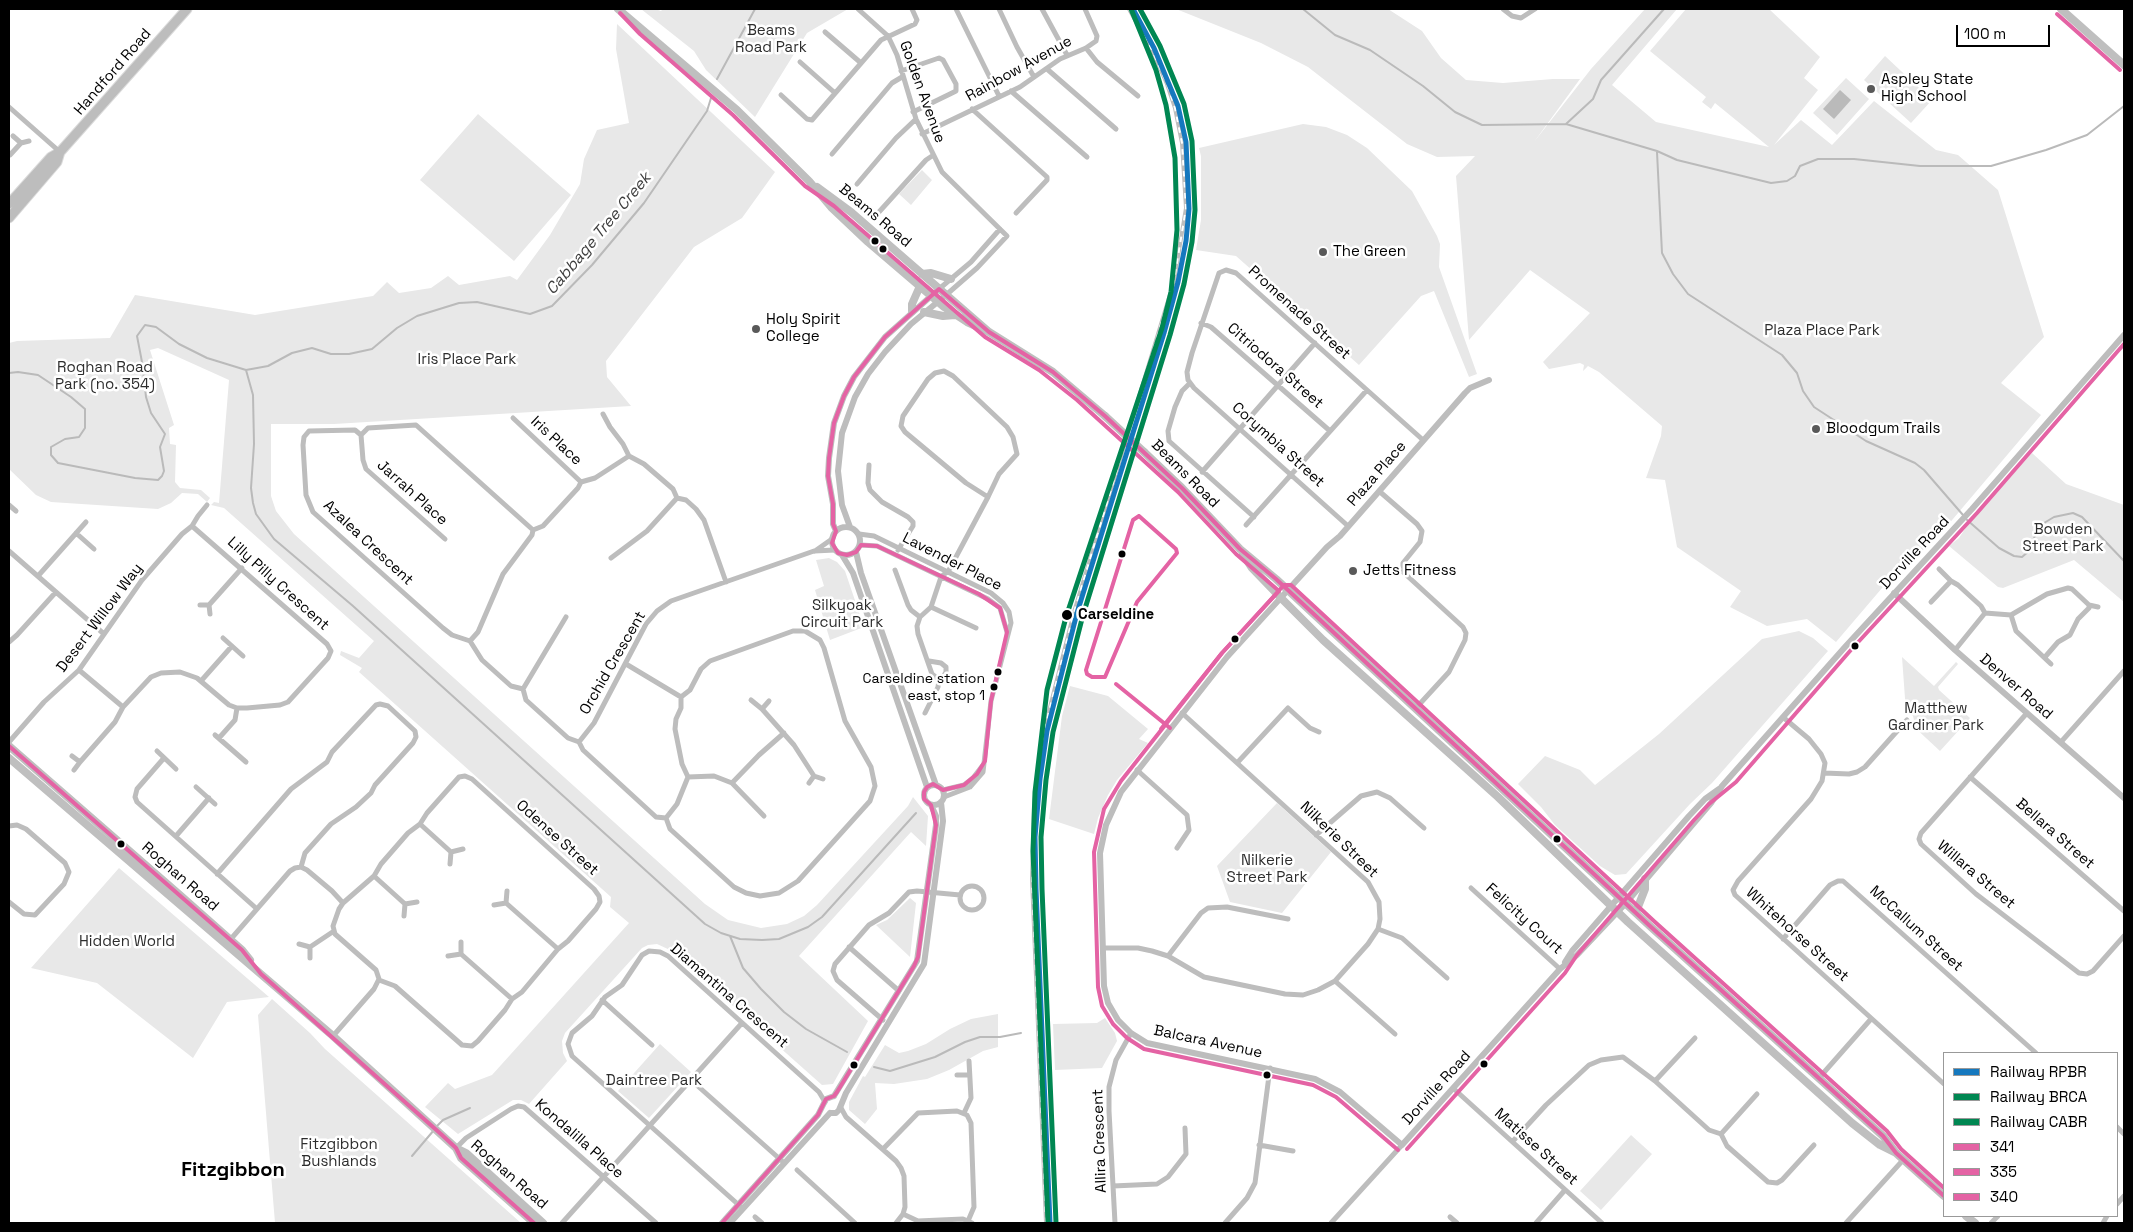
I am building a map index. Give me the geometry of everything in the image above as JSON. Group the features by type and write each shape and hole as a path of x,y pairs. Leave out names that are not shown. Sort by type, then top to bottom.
{"main road":[{"name":"Handford Road","path":"9,204 51,157 60,152 187,9"},
{"name":"Beams Road","path":"618,9 644,29"},
{"name":"Beams Road","path":"624,9 810,181 831,207 934,299 955,315 989,332"},
{"path":"2061,9 2124,65"},
{"name":"Handford Road","path":"9,218 57,162 60,152"},
{"name":"Beams Road","path":"810,181 838,201 989,332 1053,372 1105,416 1182,488 1240,549 1288,590 1626,903 1883,1136 1896,1153 1943,1195"},
{"path":"922,274 931,273 951,279"},
{"path":"912,312 912,304 920,286"},
{"path":"924,312 943,316 955,315"},
{"name":"Beams Road","path":"1240,549 1252,568 1323,640 1498,797 1617,912 1852,1122 1880,1145 1896,1153"},
{"name":"Roghan Road","path":"9,746 228,943"},
{"name":"Roghan Road","path":"9,758 228,943 242,950 261,974 333,1036 456,1148 466,1153 543,1223"},
{"path":"1636,912 1645,888 1645,879"},
{"name":"Roghan Road","path":"456,1148 461,1158 534,1223"}],"street":[{"name":"Golden Avenue","path":"858,9 888,36 897,55 913,112 932,156 950,181 1000,229"},
{"path":"781,96 810,120 881,40 915,24 917,20 912,9"},
{"path":"956,9 999,96"},
{"path":"999,9 1017,47 1034,76"},
{"path":"1042,9 1067,55"},
{"name":"Rainbow Avenue","path":"922,134 1012,91 1067,55 1086,48 1096,41 1097,36 1085,9"},
{"path":"1503,9 1512,16 1521,18 1535,9"},
{"path":"825,32 861,63"},
{"path":"1086,48 1097,62 1138,96"},
{"path":"832,154 892,83 902,74 932,59 940,58 956,84 956,91 913,112"},
{"path":"800,62 835,92"},
{"path":"1047,69 1116,129"},
{"path":"1012,91 1087,157"},
{"path":"9,107 60,152"},
{"path":"972,109 1048,177 1016,213"},
{"path":"857,184 896,138 916,118"},
{"path":"13,136 21,143"},
{"path":"9,153 10,155 21,143 29,141"},
{"path":"878,212 926,160 932,156"},
{"path":"836,531 833,524 833,504 828,476 829,458 834,423 844,396 854,377 885,337 912,312 934,299 946,295 977,268 1007,236 1000,229 971,262 939,289 934,299 924,312 879,358 864,380 847,416 839,453 838,471 842,505 850,522 850,527"},
{"name":"Promenade Street","path":"1190,383 1187,372 1201,323 1218,276 1224,270 1230,270 1236,273 1423,440"},
{"name":"Citriodora Street","path":"1201,323 1211,327 1330,431"},
{"name":"Dorville Road","path":"1560,969 1572,950 1699,806 1722,786 1894,593 1972,510 2124,335"},
{"path":"1202,472 1314,344"},
{"path":"939,680 932,674 918,634 917,626 920,617 931,607 942,577 948,572 988,497 1002,469 1017,454 1014,437 1007,427 953,376 944,371 935,373 928,379 903,416 902,430 976,490 988,497"},
{"name":"Plaza Place","path":"1288,590 1348,526 1464,393 1470,388 1489,380"},
{"path":"1190,383 1180,395 1168,436 1172,446 1254,517"},
{"name":"Corymbia Street","path":"1190,383 1348,526"},
{"path":"1246,525 1367,390"},
{"path":"603,414 623,444 628,456 644,464 673,489 678,498 686,500 696,509 704,520 726,582"},
{"name":"Iris Place","path":"513,418 581,482"},
{"path":"361,435 368,428 416,425 533,530"},
{"name":"Azalea Crescent","path":"361,435 355,430 329,430 309,431 304,437 306,495 313,512 443,628 452,635 470,641"},
{"name":"Jarrah Place","path":"361,435 363,460 366,469 444,539"},
{"path":"533,530 543,526 578,488 581,482 595,478 628,456"},
{"path":"869,465 868,483 870,490 882,502 910,518 913,522 895,555"},
{"path":"1379,491 1417,524 1422,532 1420,542 1404,561 1403,572 1463,627 1466,633 1465,640 1453,666 1416,708"},
{"path":"611,558 647,531 678,498"},
{"path":"9,505 16,511"},
{"name":"Desert Willow Way","path":"9,742 44,702 79,670 142,580 182,534 192,526 207,505"},
{"path":"38,576 86,522"},
{"name":"Lilly Pilly Crescent","path":"192,526 327,644 332,652 288,702 274,706 237,708"},
{"path":"722,1223 740,1207 781,1161 818,1115 917,961 943,821 943,796 936,785 861,573 856,552 860,544 859,534 850,527 842,527 836,531 832,539 835,550 842,555 853,573 927,787"},
{"path":"523,689 511,686 482,660 470,641 478,632 504,574 532,535 533,530"},
{"path":"76,533 94,549"},
{"name":"Lavender Place","path":"859,534 867,534 900,548 999,599 1006,607 1010,616 1011,623 1007,632 991,701 984,765 972,778 943,796"},
{"name":"Orchid Crescent","path":"579,742 594,723 646,624 657,611 671,601 814,551 832,539"},
{"name":"Lavender Place","path":"860,544 872,544 997,605 1004,617 1007,632"},
{"name":"Orchid Crescent","path":"814,551 835,550"},
{"path":"9,551 104,634"},
{"path":"842,555 856,552"},
{"path":"200,606 209,605 242,568"},
{"path":"1939,569 1981,606 1985,613"},
{"path":"894,570 911,610 920,617"},
{"path":"1931,602 1951,581"},
{"path":"1985,613 2011,616 2043,596 2068,588 2072,589 2089,605 2098,607"},
{"path":"1280,598 1288,590"},
{"path":"9,642 56,592"},
{"name":"Denver Road","path":"1894,593 1955,650 2124,798"},
{"name":"Balcara Avenue","path":"1280,598 1226,657 1137,770 1115,802 1102,839 1100,867 1104,986 1108,1003 1118,1020 1131,1033 1147,1043 1270,1068 1328,1084 1358,1106 1402,1145"},
{"path":"209,605 210,614"},
{"path":"2045,657 2058,642 2070,635 2078,619 2086,612 2089,605"},
{"path":"931,607 976,628"},
{"path":"1955,650 1985,613"},
{"path":"2011,616 2016,631 2051,664"},
{"path":"566,617 523,689 526,700 568,738 579,742 583,750 656,817 666,818"},
{"path":"793,631 804,631 820,640 845,722 871,767 875,786 870,801 789,889 771,895 760,896 746,893 734,887 670,829 666,818 677,804 688,777 682,764 675,729 681,697 690,690 701,669 710,661 793,631"},
{"path":"223,638 243,656"},
{"path":"201,681 232,646"},
{"path":"925,713 938,687 939,680 946,672 946,667 940,663 928,661"},
{"path":"626,664 681,697"},
{"path":"79,670 124,708"},
{"path":"2061,742 2124,671"},
{"path":"74,770 115,722 142,686 155,675 169,672 186,672 237,708 235,720 217,736 246,762"},
{"path":"751,700 784,733 814,776 823,779"},
{"path":"762,709 769,701"},
{"path":"217,874 291,789 327,762 332,752 374,707 385,704 415,730 415,740 375,785 370,794 356,807 330,824 305,853 302,867"},
{"path":"1238,763 1288,708 1310,728 1319,732"},
{"name":"Nilkerie Street","path":"1182,713 1368,882 1378,902 1380,918 1378,929"},
{"name":"Willara Street","path":"2027,713 1921,833 1918,839 1921,844 1976,894 2079,973 2087,974 2093,971 2124,936"},
{"path":"1784,718 1809,739 1821,754 1825,763 1824,773 1849,774 1865,767 1907,720"},
{"path":"732,783 784,733"},
{"path":"157,751 176,768"},
{"path":"72,756 80,762"},
{"path":"164,758 139,787 135,797 139,805 257,909"},
{"path":"1137,770 1187,815 1189,830 1177,848"},
{"name":"Whitehorse Street","path":"1824,773 1822,781 1811,799 1738,881 1733,890 1738,900 1943,1083"},
{"path":"688,777 714,776 732,783 764,816"},
{"path":"809,783 814,776"},
{"name":"Odense Street","path":"467,777 594,889 600,898 598,906 522,992 512,999 478,1042 472,1046 464,1046 395,986 379,980 377,972 339,938 334,931 334,922 343,903 374,876 381,864 408,833 420,824 455,780 467,777"},
{"name":"Bellara Street","path":"1970,777 2124,911"},
{"path":"781,1161 837,1109 924,964 936,821 931,805 924,798 924,792 927,787 936,785"},
{"name":"Dorville Road","path":"1332,1223 1560,969 1577,955 1626,903 1711,803 1722,786"},
{"path":"196,787 215,804"},
{"path":"1316,834 1361,796 1377,792 1390,798 1424,828"},
{"path":"931,805 943,796"},
{"path":"176,836 209,798"},
{"path":"9,826 17,824 26,829 64,864 69,872 64,884 35,915 24,914 9,902"},
{"path":"420,824 451,852"},
{"path":"451,852 463,849"},
{"path":"450,864 451,852"},
{"path":"228,943 290,871 297,867 307,870 343,903"},
{"path":"374,876 405,904"},
{"name":"McCallum Street","path":"1783,939 1830,885 1843,881 2035,1052"},
{"path":"974,886 982,892 984,899 980,906 970,909 961,902 960,895 966,887 974,886"},
{"name":"Felicity Court","path":"1471,888 1560,969"},
{"path":"506,903 507,891"},
{"path":"888,1023 881,1019 835,977 833,971 835,964 871,923 889,913 907,893 912,891 960,895"},
{"path":"405,904 416,902"},
{"path":"506,903 558,949"},
{"path":"494,905 506,903"},
{"path":"404,916 405,904"},
{"path":"1168,956 1196,919 1208,908 1227,907 1288,919"},
{"path":"1103,948 1138,948 1168,956 1204,977 1285,994 1303,995 1336,981 1368,944 1378,929 1402,938 1446,978"},
{"path":"299,944 310,947 334,931"},
{"path":"461,954 462,942"},
{"path":"310,947 310,958"},
{"path":"849,947 899,990"},
{"name":"Diamantina Crescent","path":"740,1207 570,1053 568,1044 570,1036 592,1016 602,1000 626,981 642,955 649,951 656,951 668,956 828,1100"},
{"path":"448,956 461,954"},
{"path":"461,954 512,999"},
{"path":"333,1036 374,989 379,980"},
{"path":"1336,981 1395,1034"},
{"path":"602,1000 652,1045"},
{"path":"1819,1078 1871,1019"},
{"path":"562,1223 742,1023"},
{"name":"Allira Crescent","path":"1115,1223 1109,1086 1116,1060 1131,1033"},
{"path":"1655,1081 1695,1038"},
{"path":"1513,1141 1546,1105 1589,1065 1601,1060 1623,1057 1655,1081 1709,1130 1721,1134"},
{"path":"964,1113 970,1098 969,1061"},
{"path":"1225,1223 1247,1198 1254,1183 1270,1068"},
{"path":"957,1075 969,1075"},
{"path":"691,1080 781,1161"},
{"name":"Matisse Street","path":"1454,1089 1602,1223"},
{"path":"1721,1134 1757,1094"},
{"path":"828,1100 837,1109"},
{"path":"828,1100 896,1161 903,1172 905,1203 902,1214 896,1223"},
{"name":"Kondalilla Place","path":"456,1148 466,1138 510,1109 518,1106 524,1107 656,1223"},
{"path":"882,1149 918,1113 957,1111 969,1116 971,1123 974,1207 970,1222 918,1221 902,1214"},
{"path":"1113,1186 1157,1184 1168,1177 1186,1154 1185,1128"},
{"path":"1721,1134 1724,1143 1764,1179 1768,1182 1776,1183 1782,1180 1814,1145"},
{"path":"1259,1145 1293,1151"},
{"path":"1846,1223 1904,1160"},
{"path":"797,1170 856,1223"},
{"path":"1536,1223 1565,1190"},
{"path":"730,1223 740,1207"},
{"path":"755,1217 762,1223"},
{"path":"1450,1217 1457,1223"}],"green space":[{"name":"Beams Road Park","path":"641,9 661,11 663,9 848,9 807,33 755,117 706,70 694,51"},
{"name":"Plaza Place Park","path":"1176,9 1388,9 1422,31 1441,58 1466,80 1503,83 1580,79 1534,142 1591,69 1645,9 1677,9 1612,85 1656,122 1769,147 1715,103 1711,109 1702,102 1706,97 1650,51 1686,9 1769,9 1820,57 1804,78 1818,90 1774,145 1801,120 1832,145 1874,101 1936,150 1958,155 1998,190 2044,337 2001,383 2041,415 1936,539 1894,574 1836,642 1807,619 1767,626 1730,607 1741,591 1677,547 1665,480 1646,478 1661,436 1662,426 1599,372 1588,366 1583,371 1584,365 1580,363 1549,369 1543,362 1590,313 1530,270 1469,340 1456,176 1475,156 1437,157 1407,144 1308,67 1261,43"},
{"name":"Iris Place Park","path":"617,24 775,172 742,218 694,247 606,361 607,377 631,406 334,424 271,424 271,496 276,511 294,534 705,904 728,920 761,928 787,924 804,916 817,905 908,806 913,797 928,816 926,846 911,832 799,956 868,1021 833,1084 822,1085 670,950 657,944 648,945 642,948 565,1033 562,1041 563,1053 567,1061 529,1104 521,1100 513,1100 458,1134 425,1107 448,1083 455,1089 492,1075 629,923 610,907 611,897 359,672 362,668 340,655 341,651 359,658 374,641 224,508 211,505 214,502 219,503 229,380 158,348 150,350 174,425 169,428 170,444 176,445 175,482 180,488 201,490 210,498 207,502 198,494 182,493 171,503 158,509 51,502 36,495 9,469 9,343 17,341 110,338 135,295 255,315 373,296 387,282 399,293 431,288 448,276 459,285 510,276 517,280 550,235 580,184 584,159 597,130 629,123 616,49"},
{"path":"1885,56 1932,100 1911,123 1864,80"},
{"path":"1846,78 1869,99 1837,135 1813,113"},
{"path":"478,114 571,195 514,261 420,180"},
{"name":"The Green","path":"1303,124 1326,127 1347,135 1367,148 1412,191 1440,244 1439,267 1477,374 1469,377 1434,291 1421,296 1359,365 1236,256 1196,250 1201,220 1201,156 1199,148"},
{"path":"922,170 932,180 911,205 899,194"},
{"name":"Bowden Street Park","path":"2032,453 2066,484 2124,505 2124,602 2074,560 2003,588 1998,587 1949,546 1959,538 1969,523"},
{"name":"Silkyoak Circuit Park","path":"829,558 837,562 845,571 864,627 830,640 815,590 824,586 816,560"},
{"path":"1799,631 1813,638 1828,651 1712,783 1690,804 1626,874 1615,875 1600,866 1555,825 1541,807 1518,784 1545,756 1580,770 1595,785 1659,734 1762,639"},
{"name":"Matthew Gardiner Park","path":"1902,657 1934,686 1956,662 1958,664 1938,687 1970,718 1940,751 1912,725 1913,716 1906,712"},
{"path":"1070,686 1108,696 1148,729 1139,739 1148,743 1117,780 1108,795 1098,818 1094,834 1049,819 1062,716"},
{"name":"Nilkerie Street Park","path":"1277,803 1331,852 1282,913 1230,902 1217,866"},
{"name":"Hidden World","path":"119,868 269,997 227,1002 193,1058 97,983 31,968"},
{"path":"910,898 916,903 910,957 876,925 887,920"},
{"name":"Fitzgibbon Bushlands","path":"272,999 325,1049 521,1223 275,1223 258,1015"},
{"path":"998,1014 998,1047 983,1051 949,1070 927,1079 894,1084 875,1083 877,1109 865,1124 849,1110 849,1102 863,1076 865,1077 885,1045 899,1053 908,1051 926,1044 971,1019"},
{"path":"1105,1018 1115,1033 1117,1041 1102,1068 1055,1070 1053,1024 1097,1023"},
{"name":"Daintree Park","path":"660,1044 691,1072 649,1118 618,1091"},
{"path":"1631,1135 1652,1154 1601,1210 1580,1191"}],"shaded area":[{"path":"1840,90 1851,100 1834,119 1823,109"}],"waterway":[{"name":"Cabbage Tree Creek","path":"717,79 755,9"},
{"path":"1303,9 1335,35 1370,50 1423,86 1455,112 1482,125 1566,124 1657,151 1677,160 1771,183 1787,181 1795,176 1800,166 1818,159 1854,159 1920,166 1991,166 2046,150 2087,135 2124,106"},
{"path":"1566,124 1593,99 1601,80 1664,9"},
{"name":"Cabbage Tree Creek","path":"9,373 18,372 38,375 71,397 85,409 85,428 79,437 65,439 51,447 51,455 58,463 135,478 158,480 164,471 160,447 165,434 151,413 146,397 137,336 145,325 156,327 179,344 207,358 246,370 268,366 292,353 312,348 331,354 349,354 372,349 397,328 417,316 459,303 477,302 530,314 552,306 592,265 644,203 707,111 711,98"},
{"name":"Cabbage Tree Creek","path":"1657,152 1662,253 1673,274 1688,294 1782,355 1797,373 1803,391 1814,407 1866,441 1915,463 1924,470 1963,515"},
{"path":"246,370 253,395 254,444 251,488 253,503 256,514 274,539 353,606 705,924 721,933 740,939 762,940 779,939 808,927 822,917 916,813"},
{"name":"Cabbage Tree Creek","path":"1966,519 1999,548 2014,556 2022,557 2029,551 2036,533 2044,523 2054,517 2073,513 2082,517 2124,561"},
{"path":"730,936 743,968 784,1012 806,1029 847,1052"},
{"path":"874,1067 890,1071 935,1057 965,1042 980,1037 1000,1037 1021,1033"},
{"path":"437,1126 443,1120 470,1108"},
{"path":"412,1156 434,1130"}],"railway":[{"path":"1046,1223 1032,879 1034,805 1037,778 1044,731 1074,612 1174,281 1186,208 1182,143 1175,108 1152,50 1129,9"}],"rail line":[{"name":"CABR","path":"1048,1223 1033,851 1035,792 1047,690 1066,617 1162,328 1171,292 1177,230 1175,158 1166,105 1156,70 1131,9"},
{"name":"RPBR","path":"1050,1223 1036,889 1035,837 1040,779 1047,731 1077,613 1178,282 1186,241 1189,209 1186,142 1178,106 1154,48 1133,9"},
{"name":"BRCA","path":"1056,1223 1042,889 1041,837 1046,780 1053,732 1083,615 1184,284 1192,242 1195,210 1192,141 1184,104 1160,46 1140,9"}],"transit line":[{"name":"335","path":"620,13 640,34 733,115 805,186 834,206 985,337 1039,370 1077,400 1178,492 1236,554 1279,591 1222,653 1121,781 1104,809 1094,852 1098,987 1102,1006 1113,1024 1127,1038 1144,1049 1313,1085 1336,1097 1398,1150"},
{"name":"335","path":"2057,14 2120,70"},
{"name":"341","path":"722,1223 818,1115 826,1099 834,1096 837,1092 914,966 918,957 936,825 931,805 924,799 924,792 927,787 933,784 943,790 964,785 977,774 985,761 991,701 1007,632 1000,608 979,594 877,546 861,545 856,552 847,555 838,553 832,543 836,531 833,524 833,504 828,476 829,458 834,423 844,396 854,377 885,337 939,289 989,332 1053,372 1105,416 1182,488 1240,549 1276,579 1651,927 1883,1136 1896,1153 1943,1195"},
{"name":"335","path":"1407,1149 1565,973 1577,955 1694,820 1709,804 1736,782 1850,651 1977,513 2124,344"},
{"name":"340","path":"1139,516 1176,549 1177,553 1137,602 1105,677 1092,677 1087,674 1086,670 1133,520 1139,516"},
{"name":"340","path":"1161,729 1222,653 1284,585 1291,585 1655,922 1887,1131 1901,1149 1943,1187"},
{"name":"340","path":"1116,684 1170,728"},
{"name":"341","path":"9,746 242,950 261,974 442,1135 456,1148 461,1158 534,1223"}],"place":[{"name":"Aspley State High School","path":"1871,89"},
{"name":"The Green","path":"1323,252"},
{"name":"Holy Spirit College","path":"756,329"},
{"name":"Bloodgum Trails","path":"1816,429"},
{"name":"Jetts Fitness","path":"1353,571"},
{"name":"Carseldine","path":"1067,615"},
{"name":"Carseldine station east, stop 1","path":"994,687"}],"district":[{"name":"Fitzgibbon","path":"233,1171"}],"park label":[{"name":"Roghan Road Park (no. 354)","path":"105,376"}]}
